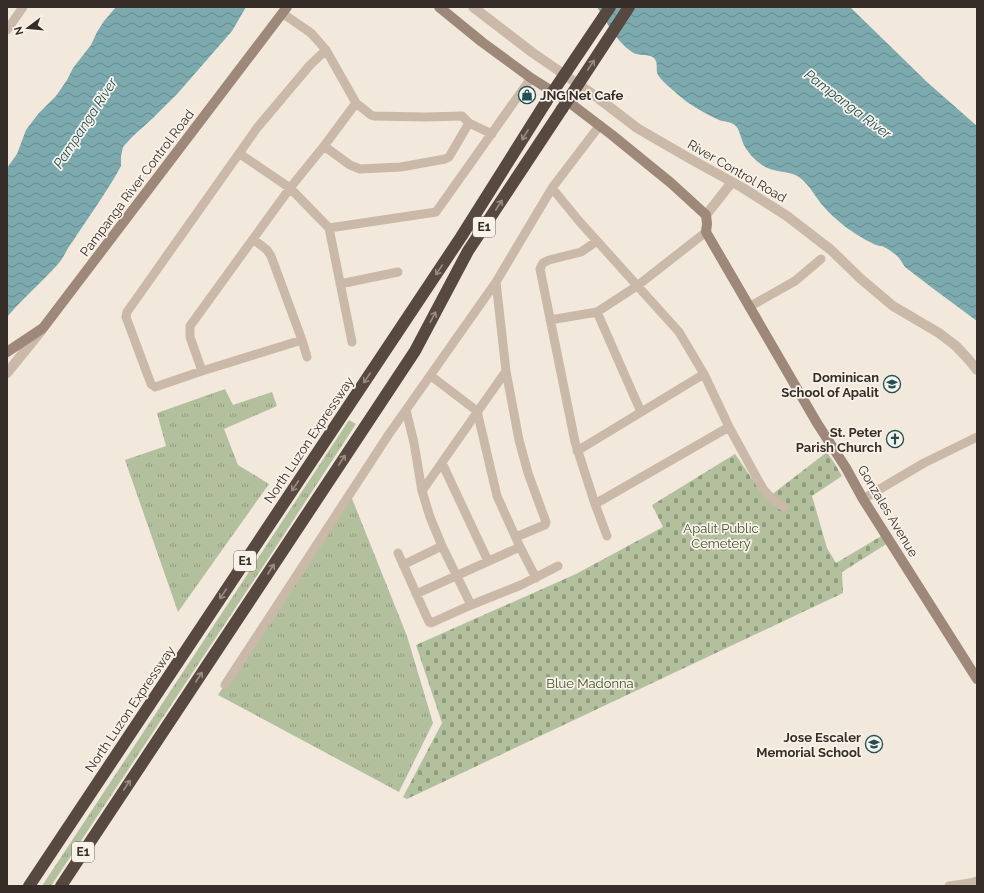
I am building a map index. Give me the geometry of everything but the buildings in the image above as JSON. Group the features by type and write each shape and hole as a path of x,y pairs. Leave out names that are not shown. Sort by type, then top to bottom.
{"highway":[{"name":"North Luzon Expressway","path":"29,886 461,237 546,102 610,7"},
{"name":"E1","path":"61,886 415,351 468,251 629,7"}],"main road":[{"path":"439,7 482,42 600,125 671,183 706,215 706,232"},
{"name":"Pampanga River Control Road","path":"43,328 285,10"},
{"name":"Gonzales Avenue","path":"706,232 863,499 977,679"},
{"path":"7,352 43,328"}],"street":[{"path":"7,30 23,7"},
{"name":"River Control Road","path":"473,7 533,53 594,95 637,128 732,182 793,220 831,250 861,279 893,306 939,333 956,346 977,370"},
{"path":"285,10 311,33 326,50 356,103 371,115 425,117 462,116 469,123 492,134"},
{"path":"302,340 153,386 126,317 127,312 257,128 310,65 326,50"},
{"path":"329,228 436,212 532,78"},
{"path":"202,371 190,337 190,326 290,188 356,103"},
{"path":"324,146 350,165 360,169 401,167 449,157 469,123"},
{"path":"224,685 389,434 496,282 552,188 600,125"},
{"path":"240,154 290,188 329,228 352,342"},
{"path":"706,215 732,182"},
{"path":"552,188 679,332 704,374 729,427 763,489 773,500 784,507"},
{"path":"550,320 597,312 637,286 706,232"},
{"path":"253,240 267,250 271,256 307,357"},
{"path":"597,240 581,252 549,260 543,263 540,269 577,451 607,536"},
{"path":"749,307 795,281 821,259"},
{"path":"340,284 398,272"},
{"path":"496,282 506,371 520,440 528,473 546,522 542,526 516,537"},
{"path":"597,312 641,412"},
{"name":"Pampanga River Control Road","path":"7,373 43,328"},
{"path":"422,491 506,371"},
{"path":"577,451 704,374"},
{"path":"431,376 477,411 497,496 536,578"},
{"path":"406,410 414,443 422,491 430,517 442,546 471,605"},
{"path":"595,504 729,427"},
{"path":"863,499 924,463 977,436"},
{"path":"442,463 488,561"},
{"path":"403,565 442,546"},
{"path":"416,594 520,547"},
{"path":"398,554 429,622 431,623 521,585 558,566"},
{"path":"950,886 971,883"}],"green space":[{"path":"225,389 233,405 272,392 277,406 224,429 238,465 269,484 178,612 125,460 166,446 157,413"},
{"path":"349,420 356,424 270,556 51,886 42,886"},
{"name":"Apalit Public Cemetery","path":"827,452 842,476 812,496 827,548 836,563 883,535 888,543 842,572 843,593 407,799 403,797 442,723 416,645 576,574 663,527 652,505 735,454 766,499"},
{"path":"351,496 407,636 433,723 399,792 218,695"}],"water":[{"name":"Pampanga River","path":"116,7 246,7 232,31 178,93 123,147 121,166 116,176 58,264 7,317 7,168 17,154 26,130 38,114 56,96 73,68 91,45 104,21"},
{"name":"Pampanga River","path":"597,7 850,7 927,82 977,126 977,321 905,267 899,258 891,251 885,247 864,239 845,226 826,209 799,177 790,173 766,168 759,163 746,148 739,130 734,124 719,120 687,102 658,75 654,58 634,53 621,43"}],"place":[{"name":"JNG Net Cafe","path":"527,95"},
{"name":"Dominican School of Apalit","path":"892,384"},
{"name":"St. Peter Parish Church","path":"895,439"},
{"name":"Jose Escaler Memorial School","path":"874,744"}],"park label":[{"name":"Blue Madonna","path":"590,683"}]}
